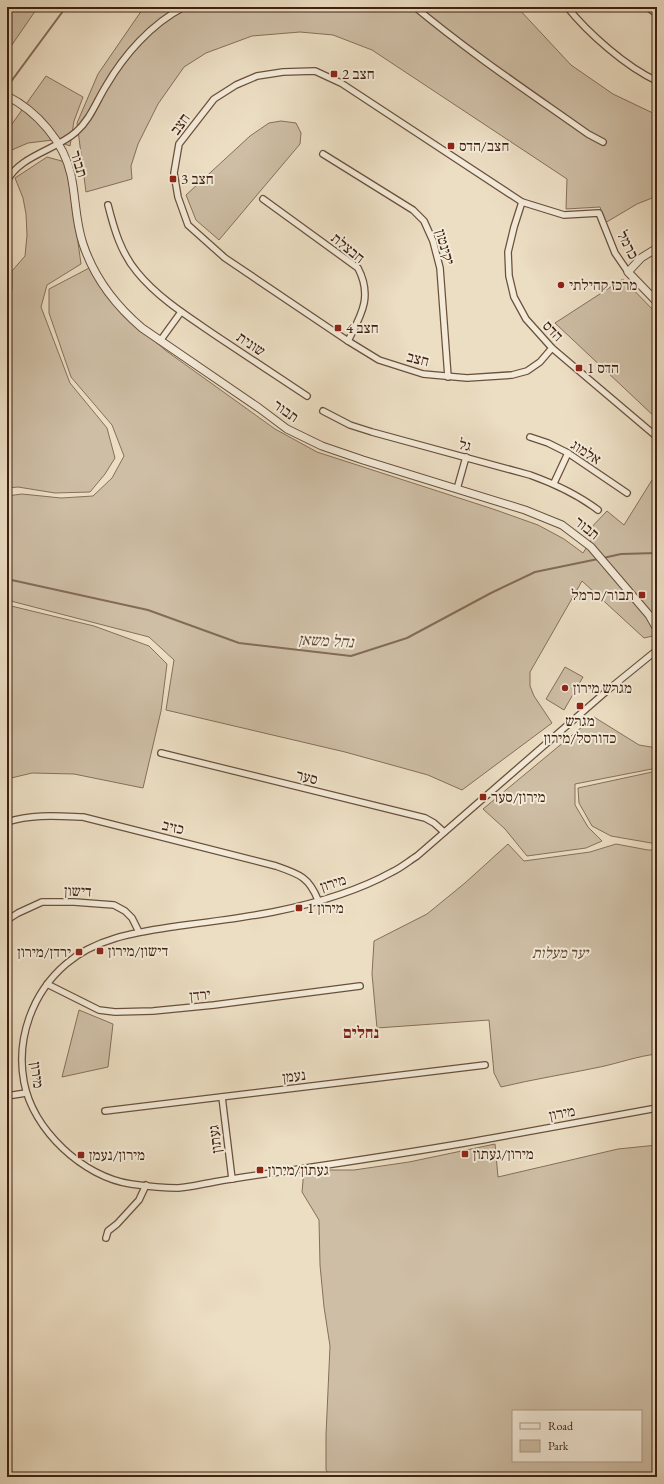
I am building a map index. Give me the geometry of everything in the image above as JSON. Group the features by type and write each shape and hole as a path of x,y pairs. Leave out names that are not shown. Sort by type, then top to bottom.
{"street":[{"path":"7,181 19,166 72,135 83,124 117,69 141,40 167,18 184,7"},
{"path":"416,7 440,28 506,76 588,134 603,142"},
{"path":"567,7 581,24 616,54 657,81"},
{"path":"647,7 657,14"},
{"name":"חצב","path":"552,348 540,362 527,370 512,375 467,378 448,377 423,374 379,360 348,341 225,258 188,225 178,197 174,173 179,144 214,99 236,85 257,76 283,72 315,71 341,83 522,202 564,215 599,213"},
{"name":"תבור","path":"7,96 32,112 57,143 66,159 75,214 83,244 98,276 114,300 129,317 160,341 254,404 287,429 322,446 525,510 562,525 591,547 649,615 657,629"},
{"name":"יקינטון","path":"323,154 413,210 424,221 434,241 440,268 448,377"},
{"name":"חבצלת","path":"263,199 358,268 364,279 366,294 362,312 348,341"},
{"name":"הדס","path":"522,202 514,226 508,252 509,276 514,297 526,319 552,348 657,437"},
{"name":"שונית","path":"108,206 113,228 123,252 136,271 151,288 181,312 306,396"},
{"name":"כרמל","path":"599,213 615,253 628,272 657,302"},
{"path":"628,272 641,258 657,248"},
{"path":"7,296 7,303"},
{"path":"160,341 181,312"},
{"name":"גל","path":"323,410 358,428 530,475 554,484 583,499 598,510"},
{"name":"אלמוג","path":"530,436 568,453 627,493"},
{"path":"554,484 568,453"},
{"path":"457,489 466,457"},
{"name":"מירון","path":"657,650 609,689 417,856 394,871 366,885 272,912 139,932 103,942 66,963 47,984 37,998 30,1014 24,1038 22,1063 26,1093 38,1116 48,1132 78,1163 100,1174 128,1184 179,1188 476,1142 657,1108"},
{"name":"סער","path":"161,753 425,818 434,823 444,832"},
{"name":"כזיב","path":"7,822 21,818 42,816 83,817 290,870 308,881 314,889 318,900"},
{"name":"דישון","path":"7,920 42,902 74,902 114,905 125,911 132,918 139,932"},
{"name":"ירדן","path":"47,984 99,1010 115,1012 153,1011 214,1005 360,986"},
{"name":"נעמן","path":"105,1111 485,1065"},
{"path":"7,1096 26,1093"},
{"name":"געתון","path":"222,1097 232,1179"},
{"path":"106,1238 108,1231 117,1224 139,1200 146,1185"}],"green space":[{"path":"7,7 38,7 7,52"},
{"path":"144,7 517,7 571,65 613,94 657,115 657,196 637,204 605,223 600,207 566,209 567,179 372,50 333,35 300,32 252,36 206,53 184,67 158,104 138,144 131,166 132,179 86,192 77,123 98,74"},
{"path":"46,76 83,97 74,121 70,146 53,140 28,143 7,152 7,131"},
{"path":"281,121 296,123 301,133 300,144 219,240 196,220 186,195 250,136 269,123"},
{"path":"47,157 69,163 69,178 81,264 47,285 41,307 70,383 107,428 115,458 105,474 90,492 55,493 18,487 7,488 7,310 9,308 12,288 12,271 25,256 27,235 26,214 23,198 15,178"},
{"path":"93,266 133,321 165,350 275,429 317,452 538,525 564,539 583,553 592,539 586,533 607,511 624,525 652,480 657,480 657,635 644,638 582,581 530,672 530,686 534,696 552,723 462,790 428,775 345,752 166,710 174,660 149,637 7,600 7,496 22,494 61,498 93,496 112,478 124,456 112,425 71,377 49,313 49,289"},
{"path":"623,279 657,314 657,419 555,323"},
{"path":"7,605 94,626 149,646 167,664 161,711 143,788 74,774 32,773 7,779"},
{"name":"מגרש מירון","path":"565,667 583,677 564,710 546,699"},
{"path":"594,717 639,745 657,748 657,768 575,784 575,805 588,827 602,841 586,848 527,856 505,829 483,809"},
{"path":"657,771 657,844 611,836 592,826 579,803 578,788"},
{"name":"יער מעלות","path":"508,844 524,861 590,852 616,844 648,850 657,850 657,1054 501,1087 494,1073 489,1020 377,1028 372,974 374,941 427,914 465,883"},
{"path":"79,1010 113,1024 108,1067 62,1077"},
{"path":"495,1144 498,1177 618,1149 657,1145 657,1477 331,1477 326,1470 330,1346 320,1265 319,1220 302,1192 304,1170 354,1170 409,1162"}],"waterway":[{"path":"7,87 66,7"},
{"name":"נחל משאן","path":"603,558 621,554 657,553"},
{"name":"נחל משאן","path":"7,579 148,610 239,643 351,656 407,638 491,593 535,572 598,559"}],"place":[{"name":"חצב 2","path":"334,74"},
{"name":"חצב/הדס","path":"451,146"},
{"name":"חצב 3","path":"173,179"},
{"name":"מרכז קהילתי","path":"561,285"},
{"name":"חצב 4","path":"338,328"},
{"name":"הדס 1","path":"579,368"},
{"name":"תבור/כרמל","path":"642,595"},
{"name":"מגרש מירון","path":"565,688"},
{"name":"מגרש כדורסל/מירון","path":"580,706"},
{"name":"מירון/סער","path":"483,797"},
{"name":"מירון 1","path":"299,908"},
{"name":"דישון/מירון","path":"100,951"},
{"name":"ירדן/מירון","path":"79,952"},
{"name":"מירון/געתון","path":"465,1154"},
{"name":"מירון/נעמן","path":"81,1155"},
{"name":"געתון/מירון","path":"260,1170"}],"district":[{"name":"נחלים","path":"361,1032"}]}
